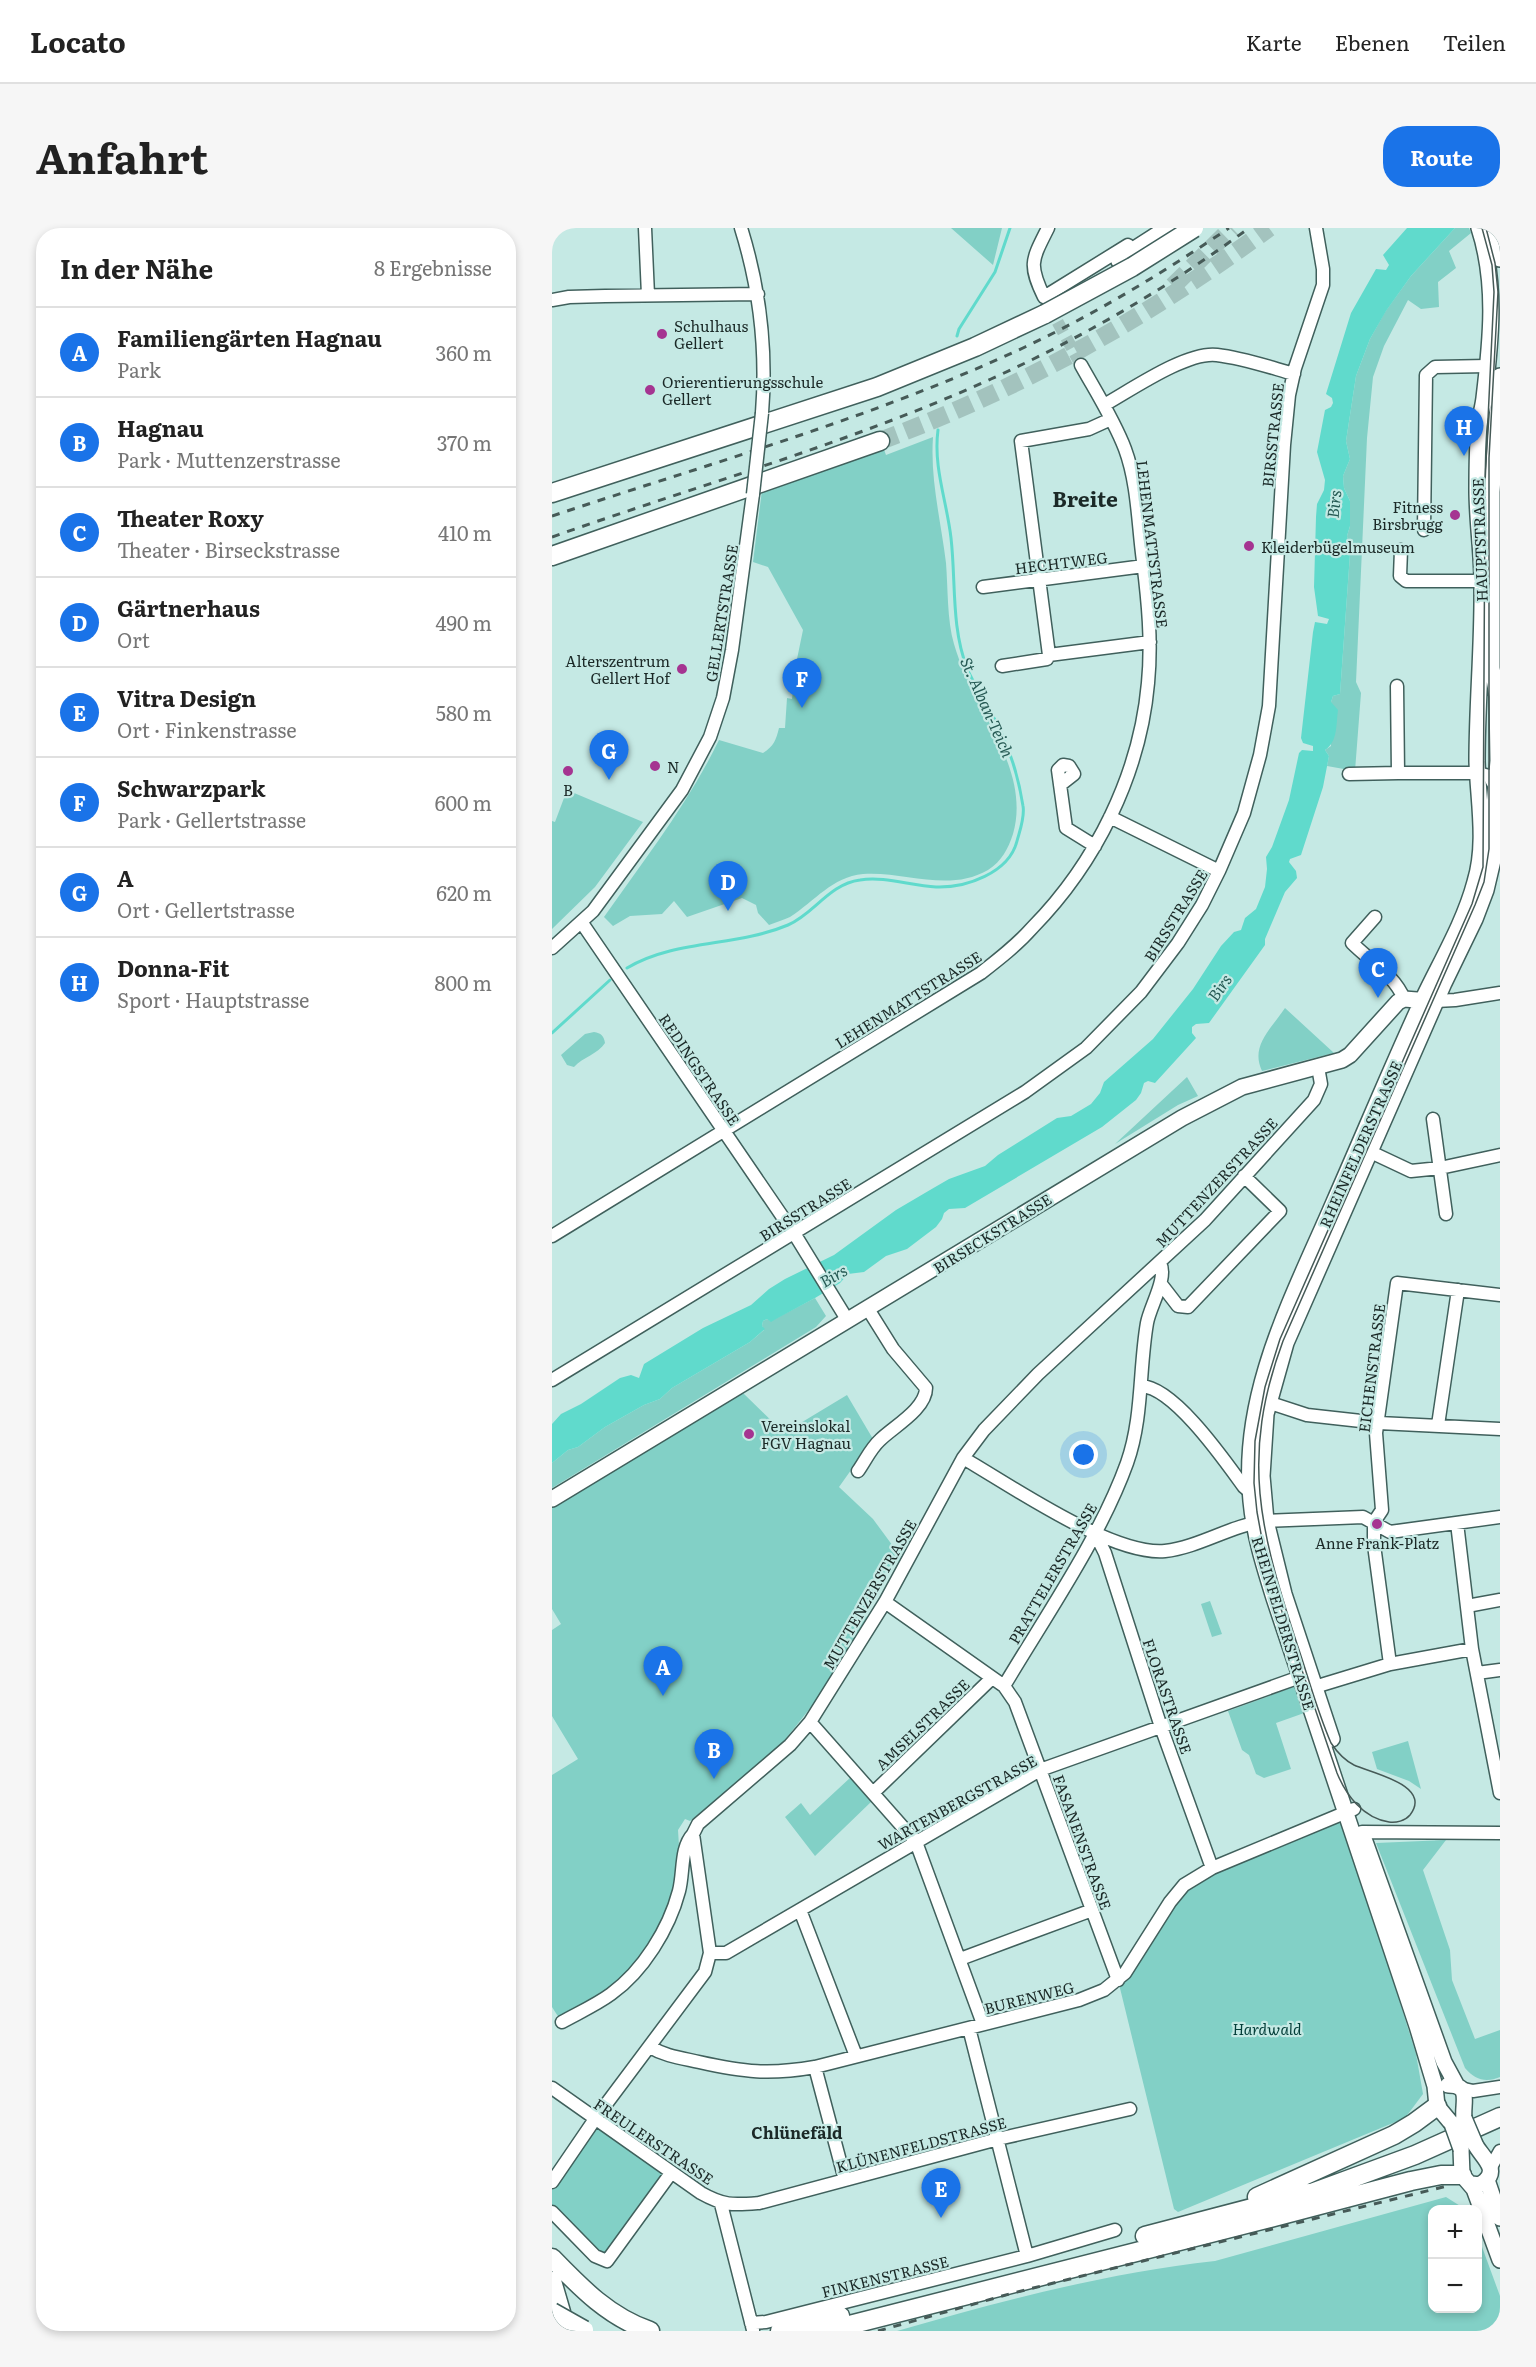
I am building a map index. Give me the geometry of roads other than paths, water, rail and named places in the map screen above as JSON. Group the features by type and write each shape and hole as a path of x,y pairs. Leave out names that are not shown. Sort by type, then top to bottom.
{"highway":[{"path":"552,493 813,410 918,372 1043,305 1170,228"},
{"path":"1043,305 1122,273 1194,228"},
{"path":"552,556 880,441"},
{"path":"552,546 587,535 617,533"},
{"path":"1158,2239 1290,2183 1394,2135 1414,2123 1436,2100"},
{"path":"826,2331 1158,2239 1309,2193 1415,2155 1500,2117"},
{"path":"780,2331 1158,2239 1270,2218 1418,2179 1441,2175 1466,2180"},
{"path":"552,2258 602,2306 650,2331"},
{"path":"552,2280 561,2312 560,2331"},
{"path":"552,2312 585,2330"}],"main road":[{"name":"HAUPTSTRASSE","path":"1479,228 1491,277 1487,366 1493,407"},
{"path":"1492,228 1500,259"},
{"name":"HAUPTSTRASSE","path":"1491,855 1498,737 1497,696 1492,671 1487,581 1477,491 1479,424 1493,407 1500,376"},
{"name":"HAUPTSTRASSE","path":"1487,581 1478,683 1478,773 1491,855"},
{"name":"RHEINFELDERSTRASSE","path":"1458,2121 1465,2096 1444,2062 1349,1811 1306,1684 1274,1558 1260,1522 1256,1492 1264,1441 1263,1400 1475,884 1491,855"},
{"path":"1404,999 1429,1000"},
{"name":"BIRSECKSTRASSE","path":"552,1499 845,1316 868,1309 1143,1141 1225,1094 1263,1080 1334,1064 1350,1055 1391,1008 1404,999"},
{"name":"RHEINFELDERSTRASSE","path":"1357,1834 1417,2026 1436,2100 1458,2121 1468,2147 1489,2173 1500,2218"},
{"path":"1436,2100 1447,2085 1459,2087"},
{"name":"RHEINFELDERSTRASSE","path":"1468,2147 1466,2180 1500,2260"},
{"path":"1466,2180 1480,2184 1489,2173"}],"street":[{"path":"645,228 648,295"},
{"name":"GELLERTSTRASSE","path":"552,948 582,923 599,903 682,790 710,737 723,698 732,650 762,413 764,347 758,294 741,228"},
{"path":"1048,228 1032,264 1043,305 1154,228"},
{"name":"BIRSSTRASSE","path":"552,1380 797,1238 1025,1092 1086,1048 1141,992 1178,943 1220,871 1244,813 1260,755 1269,706 1284,445 1294,374 1323,285 1323,269 1316,228"},
{"path":"552,300 569,297 758,294"},
{"path":"1104,405 1170,368 1199,356 1215,355 1294,374"},
{"name":"LEHENMATTSTRASSE","path":"552,1236 981,973 1014,946 1047,912 1064,892 1095,846 1130,769 1139,737 1148,684 1150,642 1144,566 1126,450 1081,365"},
{"path":"1424,530 1426,375 1435,367 1487,366"},
{"path":"1002,666 1047,660 1048,655 1021,441 1089,429 1111,419"},
{"path":"1401,550 1400,576 1406,581 1487,581"},
{"name":"HECHTWEG","path":"982,587 1144,566"},
{"path":"1048,655 1150,642"},
{"path":"1397,686 1398,774"},
{"path":"1349,774 1478,773 1489,776 1495,787"},
{"path":"1060,785 1066,828 1095,846"},
{"path":"1110,817 1220,871"},
{"path":"1375,917 1352,944 1400,989 1404,999"},
{"name":"REDINGSTRASSE","path":"582,923 797,1238 845,1316"},
{"path":"1429,1000 1455,1000 1500,993"},
{"name":"MUTTENZERSTRASSE","path":"693,1834 698,1824 790,1745 810,1722 885,1602 963,1458 984,1430 1038,1374 1205,1220 1319,1094 1321,1084 1318,1067"},
{"path":"1433,1119 1446,1214"},
{"path":"1377,1155 1411,1171 1440,1168 1500,1155"},
{"path":"1161,1284 1178,1306 1188,1307 1280,1211 1244,1176"},
{"name":"PRATTELERSTRASSE","path":"1004,1686 1095,1533 1127,1463 1133,1442 1148,1318 1161,1284 1164,1269 1160,1263"},
{"name":"EICHENSTRASSE","path":"1390,1664 1374,1545 1374,1522 1382,1510 1376,1433 1397,1283 1500,1295"},
{"path":"1438,1425 1458,1290"},
{"path":"858,1471 878,1441 909,1417 926,1394 926,1388 893,1350 868,1309"},
{"path":"1141,1386 1150,1386 1161,1392 1205,1435 1256,1492"},
{"path":"1263,1400 1307,1415 1379,1423 1500,1429"},
{"path":"963,1458 1095,1533 1121,1544 1142,1549 1163,1551 1185,1547 1260,1522 1364,1516 1390,1532 1500,1517"},
{"path":"1457,1523 1472,1649 1500,1793"},
{"name":"FLORASTRASSE","path":"1095,1533 1105,1553 1161,1727 1212,1868"},
{"path":"1467,1606 1500,1600"},
{"path":"885,1602 1004,1686"},
{"name":"WARTENBERGSTRASSE","path":"710,1953 726,1953 1040,1770 1161,1727 1306,1684 1390,1664 1472,1649"},
{"path":"1477,1673 1500,1670"},
{"name":"AMSELSTRASSE","path":"874,1792 992,1679"},
{"name":"FASANENSTRASSE","path":"1004,1686 1015,1702 1118,1980"},
{"path":"810,1722 916,1842 983,2024"},
{"name":"BURENWEG","path":"650,2047 663,2054 737,2071 765,2073 815,2067 1079,2000 1104,1990 1118,1980 1131,1966 1170,1902 1185,1885 1212,1868 1349,1811"},
{"path":"1357,1834 1500,1833"},
{"path":"552,2182 595,2119 705,1971 710,1953 693,1834"},
{"path":"562,2022 610,1995 650,1952 667,1923 677,1898 682,1880 685,1842 693,1834"},
{"path":"800,1910 856,2056"},
{"path":"960,1959 1092,1911"},
{"path":"969,2028 1027,2256"},
{"path":"815,2067 845,2180"},
{"path":"1459,2087 1473,2091 1500,2087"},
{"name":"FREULERSTRASSE","path":"552,2088 671,2173 721,2204 752,2328"},
{"name":"KLÜNENFELDSTRASSE","path":"721,2204 759,2203 998,2139 1130,2109"},
{"path":"1489,2173 1500,2151"},
{"path":"552,2212 595,2256 607,2261 671,2173"},
{"name":"FINKENSTRASSE","path":"752,2328 766,2322 1027,2256 1115,2230"}],"water":[{"name":"Birs","path":"1407,228 1455,228 1411,276 1386,311 1370,339 1356,376 1346,441 1350,459 1343,476 1344,488 1350,501 1350,526 1347,536 1350,554 1340,694 1333,696 1331,702 1338,710 1336,732 1329,747 1325,750 1329,756 1323,787 1301,855 1290,859 1289,862 1296,871 1297,878 1285,892 1265,939 1265,945 1209,1023 1196,1024 1192,1027 1192,1033 1196,1038 1155,1083 1148,1081 1144,1083 1136,1100 1102,1127 965,1208 949,1209 936,1227 907,1249 886,1256 864,1272 848,1274 840,1283 771,1322 767,1319 763,1321 762,1326 765,1329 750,1342 672,1388 660,1399 644,1405 605,1427 552,1463 552,1424 561,1414 581,1404 620,1378 631,1375 639,1378 644,1364 703,1328 751,1305 785,1279 834,1255 896,1210 949,1179 985,1166 998,1155 1057,1118 1071,1116 1091,1104 1100,1093 1104,1082 1153,1039 1193,989 1221,946 1234,932 1241,930 1245,918 1256,909 1265,887 1266,857 1272,847 1289,800 1299,753 1302,750 1313,751 1313,746 1303,743 1301,738 1315,622 1327,624 1329,619 1318,616 1314,587 1317,504 1324,490 1325,480 1317,452 1325,410 1333,403 1332,398 1326,394 1351,313 1376,269 1386,270 1389,265 1383,255"}],"waterway":[{"name":"St. Alban-Teich","path":"957,336 959,329 995,272 1010,228"},
{"name":"St. Alban-Teich","path":"627,968 666,952 748,937 788,925 806,914 830,893 849,883 879,879 936,887 960,885 996,870 1012,852 1023,819 1021,796 1015,768 1005,741 967,668 958,636 951,538 937,457 938,430"},
{"name":"St. Alban-Teich","path":"552,1033 610,980"}],"tunnel":[{"path":"1173,286 1232,228"},
{"path":"880,441 984,398 1082,348 1176,292 1269,228"},
{"path":"1049,306 1081,365"}],"tram line":[{"path":"1482,228 1492,265 1494,292 1485,483 1483,867 1472,904 1280,1339 1265,1387 1255,1441 1254,1483 1266,1561 1337,1773 1345,1789 1363,1811 1380,1820 1392,1822 1403,1820 1410,1815 1415,1805 1413,1796 1407,1788 1397,1782 1354,1765 1338,1753 1321,1719 1273,1565 1260,1494 1259,1458 1262,1421 1270,1383 1283,1341 1484,882 1489,849 1489,458 1498,292 1495,263 1486,228"}],"railway":[{"path":"552,516 850,418 968,372 1052,334 1104,306 1229,228"},
{"path":"552,537 829,443 938,402 991,379 1092,329 1188,271 1249,228"},
{"path":"878,2331 1013,2293 1451,2185"}],"place":[{"name":"Schulhaus Gellert","path":"662,334"},
{"name":"Orierentierungsschule Gellert","path":"650,390"},
{"name":"Donna-Fit","path":"1464,456"},
{"name":"Fitness Birsbrugg","path":"1455,515"},
{"name":"Kleiderbügelmuseum","path":"1249,546"},
{"name":"Alterszentrum Gellert Hof","path":"682,669"},
{"name":"Schwarzpark","path":"802,708"},
{"name":"N","path":"655,766"},
{"name":"B","path":"568,771"},
{"name":"A","path":"609,780"},
{"name":"Gärtnerhaus","path":"728,911"},
{"name":"Theater Roxy","path":"1378,998"},
{"name":"Vereinslokal FGV Hagnau","path":"749,1434"},
{"name":"Anne Frank-Platz","path":"1377,1524"},
{"name":"Familiengärten Hagnau","path":"663,1696"},
{"name":"Hagnau","path":"714,1779"},
{"name":"Vitra Design","path":"941,2218"}],"district":[{"name":"Breite","path":"1085,497"},
{"name":"Chlünefäld","path":"797,2132"}],"park label":[{"name":"Hardwald","path":"1267,2028"}]}
